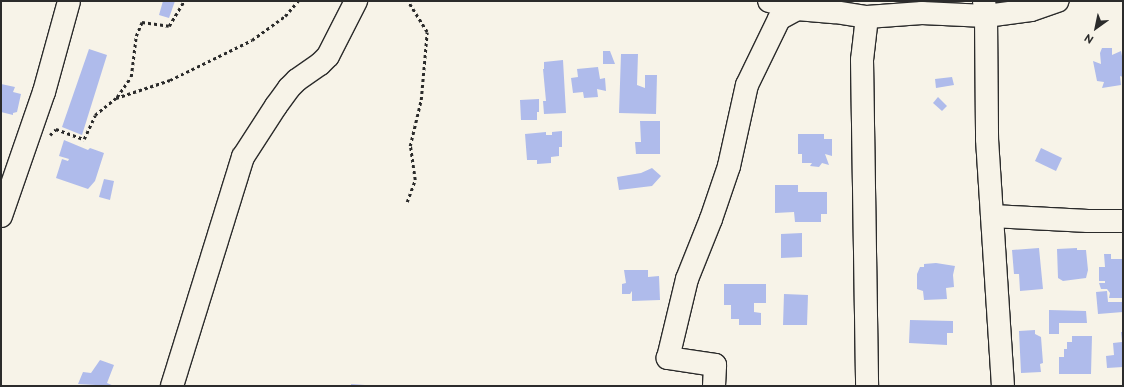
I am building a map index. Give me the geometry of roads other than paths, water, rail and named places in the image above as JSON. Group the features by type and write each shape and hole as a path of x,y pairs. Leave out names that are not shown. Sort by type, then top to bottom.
{"street":[{"path":"1,216 44,92 69,1"},
{"path":"172,386 243,157 289,88 328,56 356,1"},
{"path":"769,1 866,17 985,8 1031,10 1057,1"},
{"path":"714,386 715,365 668,358 687,279 711,218 729,166 747,85 779,20 799,5"},
{"path":"985,8 987,139 1003,386"},
{"path":"866,17 862,60 867,386"},
{"path":"992,216 1088,221 1123,221"}]}
